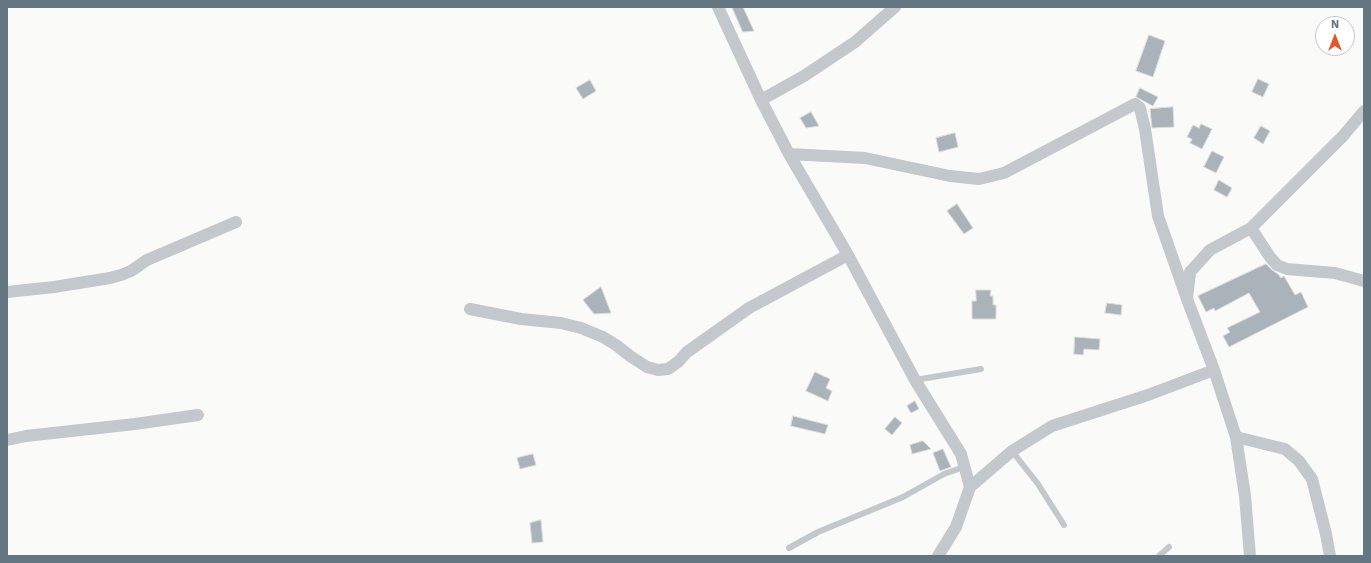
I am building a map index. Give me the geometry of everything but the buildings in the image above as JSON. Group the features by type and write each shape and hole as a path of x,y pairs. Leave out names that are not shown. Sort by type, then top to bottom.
{"street":[{"path":"718,7 761,100 789,154 848,255 915,380 961,454 970,487"},
{"path":"761,100 804,76 855,42 895,7"},
{"path":"789,154 865,158 950,176 979,179 1004,173 1135,104 1140,108 1145,129 1158,216 1214,370 1236,437 1245,496 1250,556"},
{"path":"1187,299 1190,272 1210,250 1251,228 1343,136 1364,111"},
{"path":"7,292 54,288 121,275 131,271 147,260 236,222"},
{"path":"1251,228 1270,257 1278,265 1287,269 1308,272 1336,273 1364,281"},
{"path":"470,309 521,319 561,323 581,328 616,344 630,356 647,367 658,370 668,369 678,362 687,352 749,308 848,255"},
{"path":"938,556 956,527 970,487 1012,451 1052,426 1148,395 1214,370"},
{"path":"7,440 26,436 198,415"},
{"path":"1236,437 1284,449 1299,461 1312,479 1331,553"}],"lane":[{"path":"915,380 981,369"},
{"path":"1012,451 1038,484 1064,525"},
{"path":"789,548 818,532 903,497 944,474 964,467"},
{"path":"1159,556 1170,547"}]}
